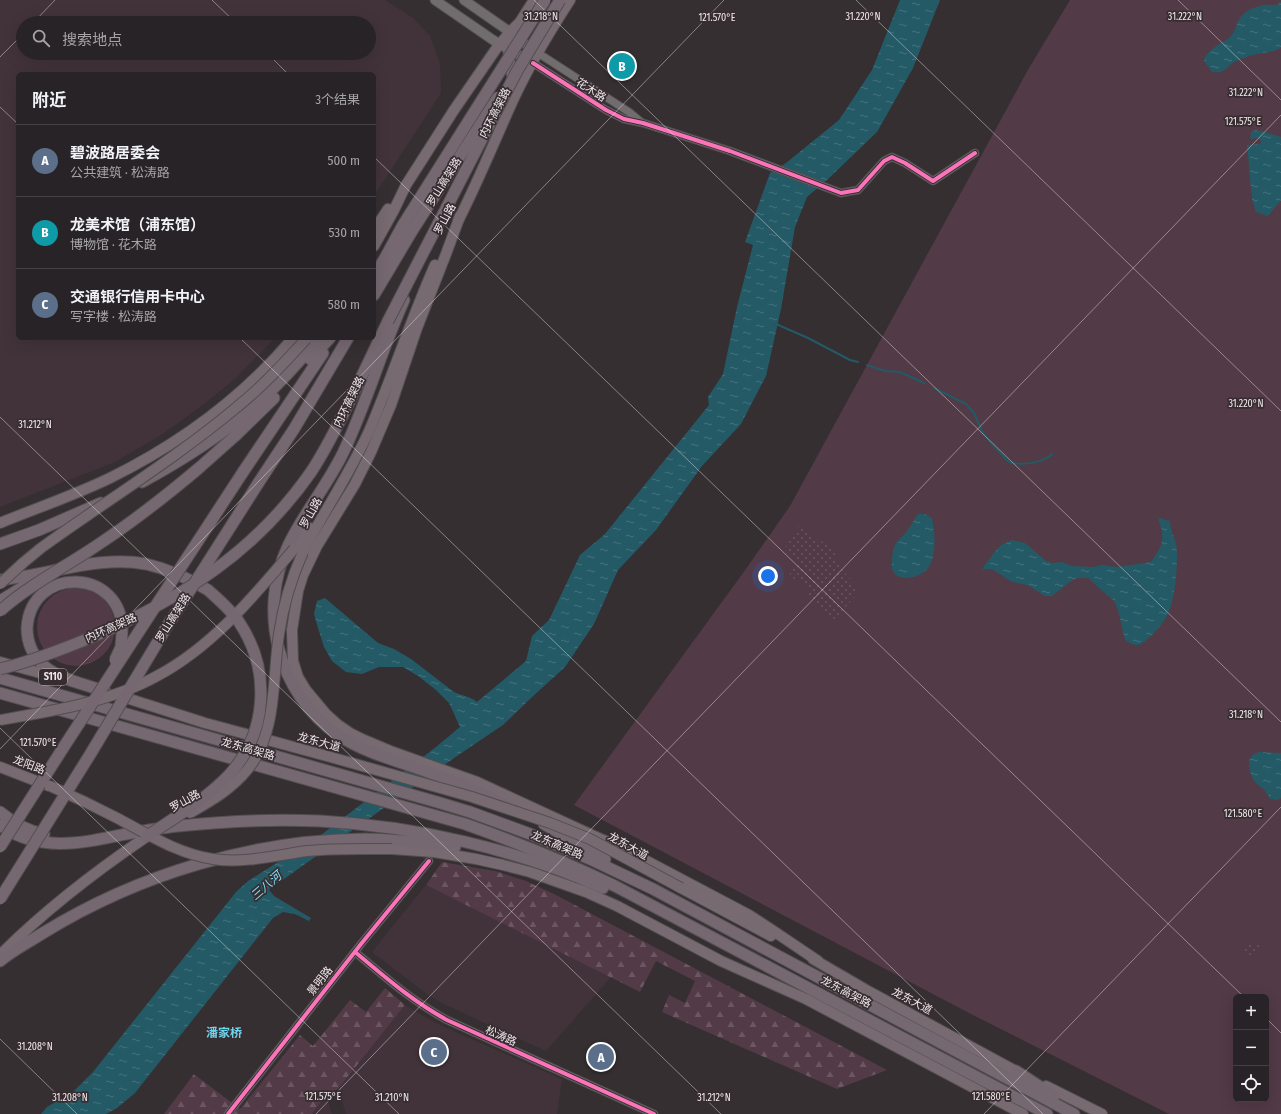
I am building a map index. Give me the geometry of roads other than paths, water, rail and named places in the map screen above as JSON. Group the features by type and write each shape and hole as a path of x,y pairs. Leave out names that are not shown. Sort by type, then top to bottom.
{"highway":[{"name":"内环高架路","path":"376,259 403,225 545,0"},
{"name":"内环高架路","path":"0,669 67,647 113,628 161,605 209,575 231,558 273,519 298,488 322,452 339,421 428,242 517,71 560,0"},
{"name":"罗山高架路","path":"376,292 412,231 494,102 517,71"},
{"path":"376,273 403,225"},
{"path":"428,242 394,323 354,429 342,455 294,534 282,560 275,588 273,614 278,651 295,687 311,711 328,727 346,740 370,747 466,786 512,808 594,852 653,889"},
{"path":"0,544 39,530 93,507 194,452 231,426 258,403 284,378 317,340"},
{"path":"0,611 25,592 125,527 199,468 256,416 330,340"},
{"name":"罗山高架路","path":"0,848 65,745 331,340"},
{"name":"罗山高架路","path":"0,899 166,628 294,429 347,340"},
{"path":"0,580 101,563 122,562 144,564 165,569 185,577 208,590 225,605 239,622 250,640 258,661 261,678 261,696 256,729 250,743 242,758 215,788 146,837"},
{"path":"0,601 29,583 51,572"},
{"path":"65,745 115,659 120,647 123,624 119,611 113,600 105,592 95,586 85,582 75,581 66,582 49,588 37,601 29,617 27,633 31,650 37,660 44,667 62,676 105,691"},
{"name":"龙东高架路","path":"0,678 438,802 530,834 590,859 653,889 1074,1114"},
{"name":"龙东高架路","path":"0,693 425,813 497,835 555,858 591,874 1047,1114"},
{"path":"0,812 17,825 33,832 49,836 82,837 126,834"},
{"path":"0,825 20,836 43,842 62,844 82,843 176,826 228,821 280,820 360,825 397,839"},
{"path":"0,961 57,925 105,899 168,873 262,848 303,842 334,840 397,839 508,854 590,882 702,932"},
{"path":"1016,1071 1081,1114"},
{"path":"1005,1092 1036,1114"}],"main road":[{"name":"花木路","path":"435,0 493,40 532,63"},
{"name":"花木路","path":"464,0 538,53"},
{"path":"376,227 406,185 454,110 504,46 510,32 520,22 534,0"},
{"name":"罗山路","path":"0,955 44,915 90,877 146,837 214,799 227,790 248,768 256,756 270,718 278,635 282,614 290,584 303,552 353,464 370,429 422,293 474,188 515,96 532,63 570,0"},
{"path":"504,46 515,96"},
{"path":"376,242 406,185"},
{"path":"460,216 417,328 391,405 379,434 355,484 316,546 298,591 292,630 293,661 298,677 321,709 337,724 370,747 458,774 626,850 749,915 818,962"},
{"path":"0,523 109,478 138,464 166,447 198,426 237,394 274,359 291,340"},
{"path":"0,584 41,548 160,466 222,420 264,383 304,340"},
{"path":"0,720 37,714 103,698 141,684 171,668 189,656 239,610 263,584 294,549 339,487"},
{"name":"S110","path":"0,662 105,691"},
{"name":"龙东大道","path":"105,691 205,723 472,797 550,823 597,842 818,962 868,992 1016,1071 1102,1114"},
{"name":"龙阳路","path":"0,767 50,786 98,808 173,847 208,858 231,860 339,849 397,839"},
{"path":"397,839 434,852 476,859 530,872 586,892 617,906 721,961 806,999 1023,1114"}],"street":[{"name":"花木路","path":"538,53 629,112 643,123"},
{"name":"花木路","path":"532,63 606,110 624,119 643,123"},
{"path":"643,123 730,151 841,194 858,190 884,161 892,157 933,180 975,153"},
{"name":"景明路","path":"228,1114 368,935 429,861"},
{"name":"松涛路","path":"355,952 421,1006 442,1018 654,1114"}],"water":[{"name":"三八河","path":"900,0 940,0 913,68 877,132 807,197 795,227 781,309 766,376 741,424 702,466 656,530 618,570 594,624 565,667 503,725 271,887 269,890 274,896 311,918 309,921 295,914 283,912 273,918 135,1093 117,1108 106,1114 41,1114 47,1107 74,1091 93,1072 236,892 248,881 321,835 460,727 449,703 436,690 403,667 379,667 362,674 346,672 332,661 324,647 314,614 317,601 325,598 378,643 394,649 411,659 454,692 472,698 477,702 526,661 532,636 549,620 580,555 605,534 709,405 708,397 723,374 737,307 753,245 745,242 770,173 786,163 839,120 872,70"},
{"path":"1281,2 1281,47 1274,51 1237,60 1220,72 1212,72 1204,61 1205,57 1211,50 1231,36 1241,16 1256,7 1263,5 1275,5"},
{"path":"1255,130 1281,137 1281,200 1267,216 1256,212 1252,199 1247,145 1261,144 1261,141 1258,138 1250,139 1251,132"},
{"path":"918,514 925,514 932,518 934,549 932,561 929,567 922,573 912,577 902,578 892,570 894,549 896,543 908,530"},
{"path":"1158,517 1170,521 1171,530 1176,544 1177,568 1175,588 1166,618 1145,642 1139,645 1129,643 1125,640 1118,610 1114,601 1088,578 1077,578 1052,596 1045,596 1031,587 1012,582 992,569 982,569 1001,545 1012,540 1025,543 1046,561 1053,563 1062,562 1072,566 1092,567 1103,565 1117,567 1151,562 1158,551 1162,540 1162,531"},
{"path":"1259,752 1281,753 1281,798 1277,800 1270,799 1266,792 1251,776 1249,759 1254,754"}],"waterway":[{"path":"776,324 808,338 850,360 858,362"},
{"path":"867,365 885,371 900,372 924,383"},
{"path":"934,388 966,404 974,413 982,431 989,441 1009,462 1019,464 1038,462 1052,454"}],"place":[{"name":"龙美术馆（浦东馆）","path":"622,66"},
{"name":"交通银行信用卡中心","path":"434,1052"},
{"name":"碧波路居委会","path":"601,1057"}],"district":[{"name":"潘家桥","path":"224,1033"}]}
